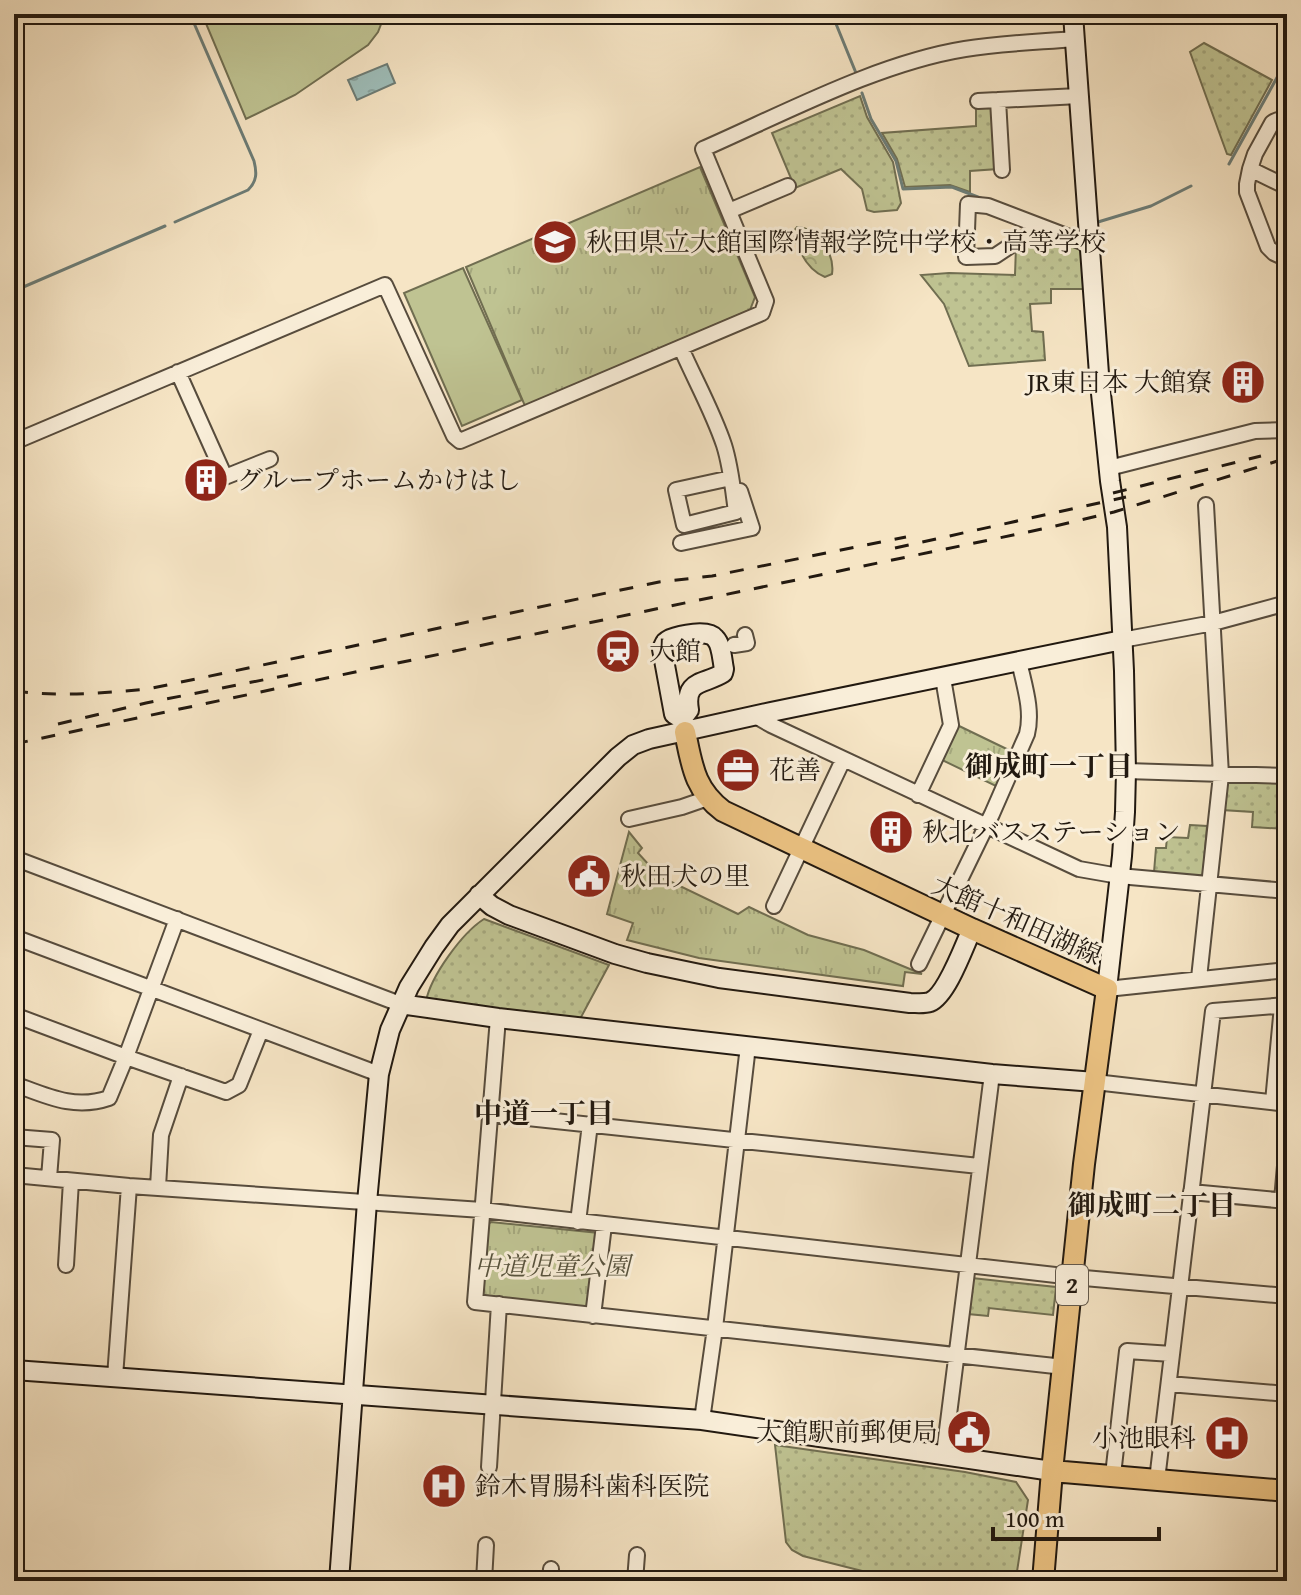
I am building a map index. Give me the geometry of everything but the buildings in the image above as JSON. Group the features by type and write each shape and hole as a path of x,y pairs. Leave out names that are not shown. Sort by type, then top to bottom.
{"main road":[{"path":"684,726 695,776 708,798"},
{"name":"大館十和田湖線","path":"708,798 733,816 801,849 1107,989 1084,1164 1043,1579"},
{"path":"1052,1471 1287,1491"}],"street":[{"path":"1073,14 1099,374 1117,527 1122,640 1126,771 1123,842 1107,989 1286,970 1287,953"},
{"path":"14,442 385,285 454,436 460,441 762,313 766,301 703,149 853,83 905,64 965,49 1075,39"},
{"path":"978,101 1079,96"},
{"path":"998,100 1002,170"},
{"path":"1287,121 1282,119 1272,123 1255,154 1247,184 1247,192 1268,247 1287,259"},
{"path":"1250,169 1287,187"},
{"path":"729,211 788,186"},
{"path":"1040,226 995,256 966,257 968,204 988,206 1090,245"},
{"path":"681,348 723,442 751,532 681,543"},
{"path":"178,372 225,477 270,459"},
{"path":"1109,468 1255,431 1287,430"},
{"path":"734,478 736,512 684,525 676,490 734,478"},
{"path":"1199,978 1221,775 1206,505"},
{"path":"339,1581 379,1074 400,1004 434,947 479,895 625,751 640,742 684,726 757,717 1213,623 1287,603"},
{"path":"703,632 710,634 718,643 724,669 716,678 703,681 691,689 684,726 674,714 662,649 670,639 703,632"},
{"path":"919,964 1021,750 1030,724 1019,661"},
{"path":"918,795 951,725 943,678"},
{"path":"757,717 1079,869 1119,876 1287,891"},
{"path":"774,906 843,760"},
{"path":"1126,771 1287,776"},
{"path":"629,819 708,798"},
{"path":"14,858 400,1004 498,1018 992,1074 1095,1082 1203,1094 1280,1103 1284,1005 1213,1011 1203,1094 1191,1192 1169,1384 1157,1480"},
{"path":"479,895 509,915 615,954 662,967 719,978 910,1003 927,1003 941,993 972,929"},
{"path":"14,1084 64,1102 96,1102 109,1098 177,919"},
{"path":"14,937 379,1074"},
{"path":"14,1015 226,1092 239,1085 261,1030"},
{"path":"498,1018 475,1302 1064,1367"},
{"path":"702,1420 748,1046"},
{"path":"944,1454 992,1074"},
{"path":"158,1187 161,1135 181,1076"},
{"path":"489,1114 979,1166"},
{"path":"578,1222 590,1124"},
{"path":"14,1137 52,1140 49,1178"},
{"path":"1191,1192 1284,1201 1287,1143"},
{"path":"14,1175 482,1210 1073,1277 1287,1296"},
{"path":"66,1265 71,1181"},
{"path":"115,1377 129,1186"},
{"path":"593,1316 604,1225"},
{"path":"489,1467 499,1304"},
{"path":"1113,1475 1127,1351 1172,1354"},
{"path":"14,1370 702,1420 1052,1471"},
{"path":"1169,1384 1287,1394"},
{"path":"484,1581 486,1545"},
{"path":"635,1581 637,1555"},
{"path":"14,1578 52,1581"},
{"path":"1043,1579 1082,1581"}],"green space":[{"path":"202,14 385,14 378,32 368,45 295,95 246,119"},
{"path":"1204,43 1272,80 1231,155 1227,154 1190,52"},
{"path":"860,96 867,117 893,162 901,203 897,210 867,210 862,189 841,169 795,188 772,133"},
{"path":"976,106 993,108 998,169 970,171 970,192 950,185 905,187 897,159 882,133 976,126"},
{"path":"700,167 755,297 750,310 525,406 466,267"},
{"path":"797,227 812,232 824,243 831,258 832,274 825,277 808,264 793,232"},
{"path":"1025,242 1073,245 1082,252 1085,289 1051,289 1051,303 1030,304 1032,331 1043,332 1045,360 969,366 944,304 921,275 1015,275 1016,246"},
{"path":"463,268 522,400 462,426 404,293"},
{"path":"955,724 1017,754 1000,788 938,758"},
{"path":"1228,779 1287,781 1287,829 1252,827 1253,812 1222,810 1224,784"},
{"path":"1190,825 1207,826 1203,874 1198,877 1154,872 1156,848 1166,848 1167,837 1188,838"},
{"path":"629,832 642,848 638,853 659,876 738,914 749,907 808,935 864,950 922,974 905,972 903,986 699,958 627,940 633,923 607,914"},
{"path":"484,919 609,965 580,1019 426,1001 434,980 449,956 466,934"},
{"name":"中道児童公園","path":"491,1222 599,1233 591,1306 586,1309 481,1297 486,1226"},
{"path":"972,1278 1056,1287 1053,1315 989,1308 988,1316 968,1314"},
{"path":"775,1445 1016,1482 1028,1500 1016,1578 914,1581 803,1556 792,1550 786,1542"}],"water":[{"path":"387,64 395,83 357,100 348,80"}],"waterway":[{"path":"175,222 248,190 256,173 254,161 190,14"},
{"path":"650,16 655,14"},
{"path":"832,14 856,73"},
{"path":"1229,164 1279,74 1287,76"},
{"path":"862,93 871,119 896,161 903,189 952,187 983,199"},
{"path":"1098,222 1151,206 1191,186"},
{"path":"14,291 165,226"}],"railway":[{"path":"1113,493 1261,456"},
{"path":"14,744 1047,528 1114,512 1287,458"},
{"path":"895,548 1126,497"},
{"path":"14,691 64,694 148,689 659,582 712,576 906,537"},
{"path":"58,724 288,675"}],"place":[{"name":"秋田県立大館国際情報学院中学校・高等学校","path":"555,242"},
{"name":"JR東日本 大館寮","path":"1243,382"},
{"name":"グループホームかけはし","path":"206,480"},
{"name":"大館","path":"618,651"},
{"name":"花善","path":"738,770"},
{"name":"秋北バスステーション","path":"891,832"},
{"name":"秋田犬の里","path":"589,876"},
{"name":"大館駅前郵便局","path":"969,1432"},
{"name":"小池眼科","path":"1227,1438"},
{"name":"鈴木胃腸科歯科医院","path":"444,1486"}],"district":[{"name":"御成町一丁目","path":"1049,766"},
{"name":"中道一丁目","path":"544,1113"},
{"name":"御成町二丁目","path":"1152,1205"}]}
